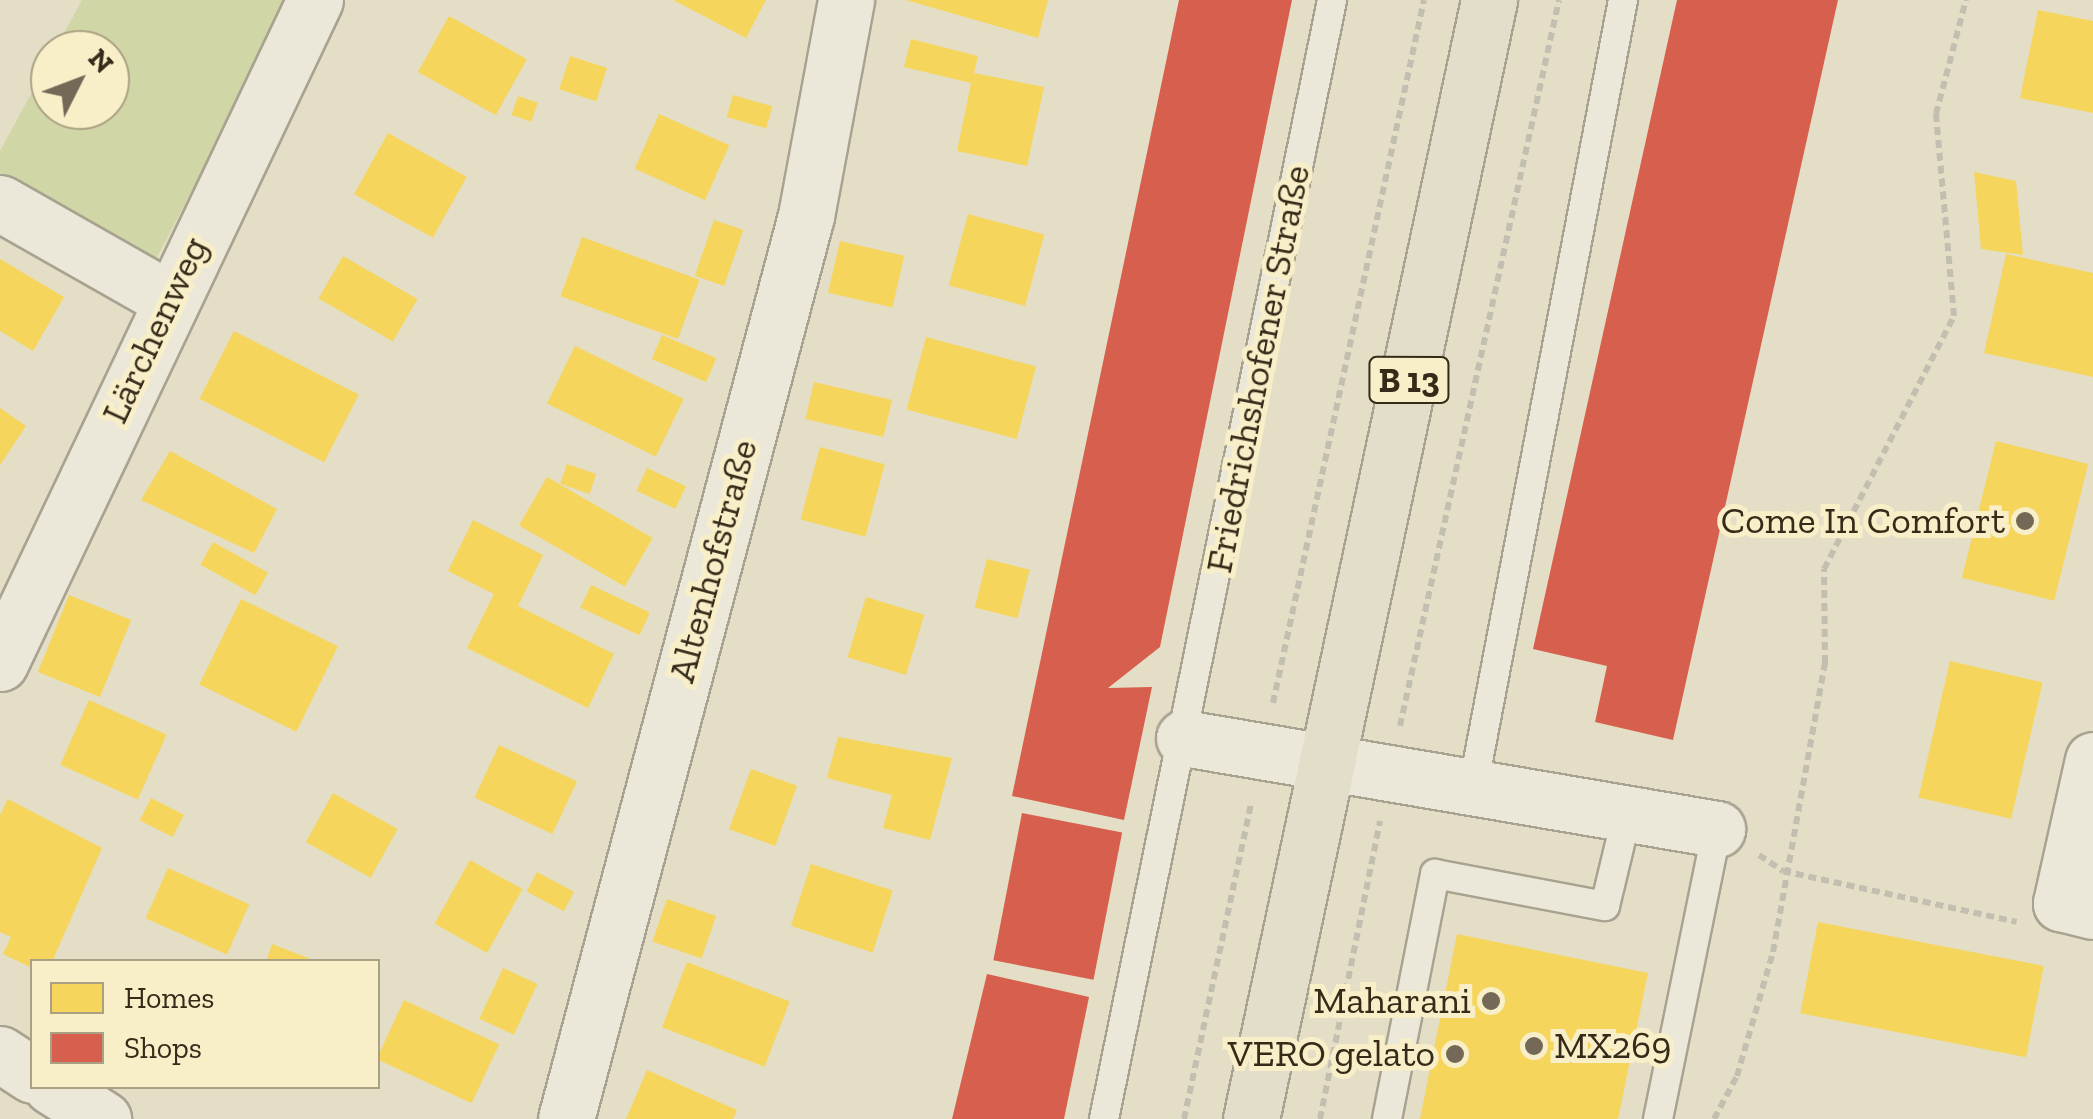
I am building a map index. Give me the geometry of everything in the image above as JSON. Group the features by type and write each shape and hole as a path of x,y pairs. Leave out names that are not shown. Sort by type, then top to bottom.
{"main road":[{"name":"B 13","path":"1250,1119 1488,0"}],"street":[{"name":"Lärchenweg","path":"0,663 169,299 315,0"},
{"name":"Altenhofstraße","path":"566,1119 806,216 846,0"},
{"path":"0,203 169,299"},
{"path":"1184,738 1474,782 1717,829"},
{"path":"2077,907 2090,792"},
{"path":"0,1054 30,1074"},
{"path":"57,1089 103,1119"}],"lane":[{"name":"Friedrichshofener Straße","path":"1104,1119 1332,0"},
{"path":"1474,782 1623,0"},
{"path":"1386,1119 1435,874 1604,906 1628,810"},
{"path":"1658,1119 1717,829"}],"path":[{"path":"1184,1119 1424,0"},
{"path":"1320,1119 1391,769 1559,0"},
{"path":"1714,1119 1737,1076 1773,952 1783,871 1825,663 1824,569 1954,316 1936,114 1966,0"},
{"path":"1783,871 2028,924 2077,907"}],"green space":[{"path":"82,0 292,0 155,261 0,174 0,151 30,96 30,130 130,130 130,30 66,30"}],"building: Homes":[{"path":"673,0 766,0 746,38"},
{"path":"906,0 1048,0 1038,38"},
{"path":"2038,10 2093,21 2093,113 2020,98"},
{"path":"449,16 527,59 496,115 418,72"},
{"path":"911,39 978,56 974,73 1044,87 1027,166 957,151 971,83 904,67"},
{"path":"570,56 607,68 596,101 559,89"},
{"path":"733,95 772,106 766,128 727,117"},
{"path":"518,96 538,103 531,122 511,115"},
{"path":"659,114 729,145 705,200 635,169"},
{"path":"388,133 467,177 433,238 354,194"},
{"path":"1974,172 2016,181 2023,255 1981,249"},
{"path":"968,214 1044,234 1025,306 949,285"},
{"path":"714,220 743,230 724,286 695,276"},
{"path":"582,237 699,280 678,339 560,296"},
{"path":"840,241 904,256 892,307 828,293"},
{"path":"2006,254 2093,273 2093,377 1984,353"},
{"path":"343,256 417,299 393,341 318,298"},
{"path":"0,259 64,297 33,351 0,331"},
{"path":"234,331 359,395 324,462 199,399"},
{"path":"662,335 716,358 706,382 652,359"},
{"path":"926,337 1036,367 1017,439 907,409"},
{"path":"575,346 684,399 656,457 547,404"},
{"path":"814,382 892,400 883,437 805,419"},
{"path":"0,408 26,426 0,465"},
{"name":"Come In Comfort","path":"1996,441 2088,464 2054,601 1962,578"},
{"path":"820,447 885,464 865,537 801,519"},
{"path":"170,451 277,509 254,553 141,500"},
{"path":"567,464 596,474 589,494 560,484"},
{"path":"647,468 686,486 675,509 636,491"},
{"path":"547,477 653,538 625,586 519,525"},
{"path":"473,520 543,555 518,606 614,654 588,708 467,648 494,594 448,571"},
{"path":"213,542 268,573 255,595 200,565"},
{"path":"987,559 1030,570 1018,618 975,608"},
{"path":"591,585 650,612 639,635 580,608"},
{"path":"69,595 131,620 100,697 38,672"},
{"path":"866,597 924,615 906,675 848,657"},
{"path":"241,599 338,646 296,732 199,684"},
{"path":"1950,661 2043,682 2011,819 1919,797"},
{"path":"89,700 167,735 138,799 60,765"},
{"path":"838,737 952,758 930,840 883,828 892,795 827,778"},
{"path":"499,745 577,781 552,834 474,798"},
{"path":"751,769 797,786 775,846 729,829"},
{"path":"333,793 398,829 371,878 306,842"},
{"path":"151,798 184,815 173,837 140,820"},
{"path":"8,799 102,848 53,959 30,959 30,967 3,954 11,937 0,932 0,815"},
{"path":"470,860 522,889 487,953 435,924"},
{"path":"811,864 893,891 873,952 791,926"},
{"path":"168,868 249,904 227,954 146,918"},
{"path":"537,872 574,892 564,911 527,891"},
{"path":"667,899 716,916 702,958 652,942"},
{"path":"1818,922 2044,966 2026,1057 1800,1013"},
{"name":"MX269","path":"1457,934 1648,973 1618,1119 1420,1119"},
{"path":"272,944 311,959 267,959"},
{"path":"687,962 790,1001 765,1067 662,1027"},
{"path":"503,968 537,984 514,1035 479,1019"},
{"path":"404,1000 499,1044 472,1103 380,1061 380,1051"},
{"path":"647,1070 737,1110 733,1119 626,1119"}],"building: Shops":[{"path":"1179,0 1292,0 1160,647 1108,688 1152,687 1124,820 1012,796"},
{"path":"1677,0 1838,0 1673,740 1595,722 1607,666 1533,649"},
{"path":"1022,813 1122,832 1094,980 993,960"},
{"path":"987,974 1089,997 1064,1119 952,1119"}],"place":[{"name":"Come In Comfort","path":"2025,521"},
{"name":"Maharani","path":"1491,1001"},
{"name":"MX269","path":"1534,1046"},
{"name":"VERO gelato","path":"1455,1054"}]}
